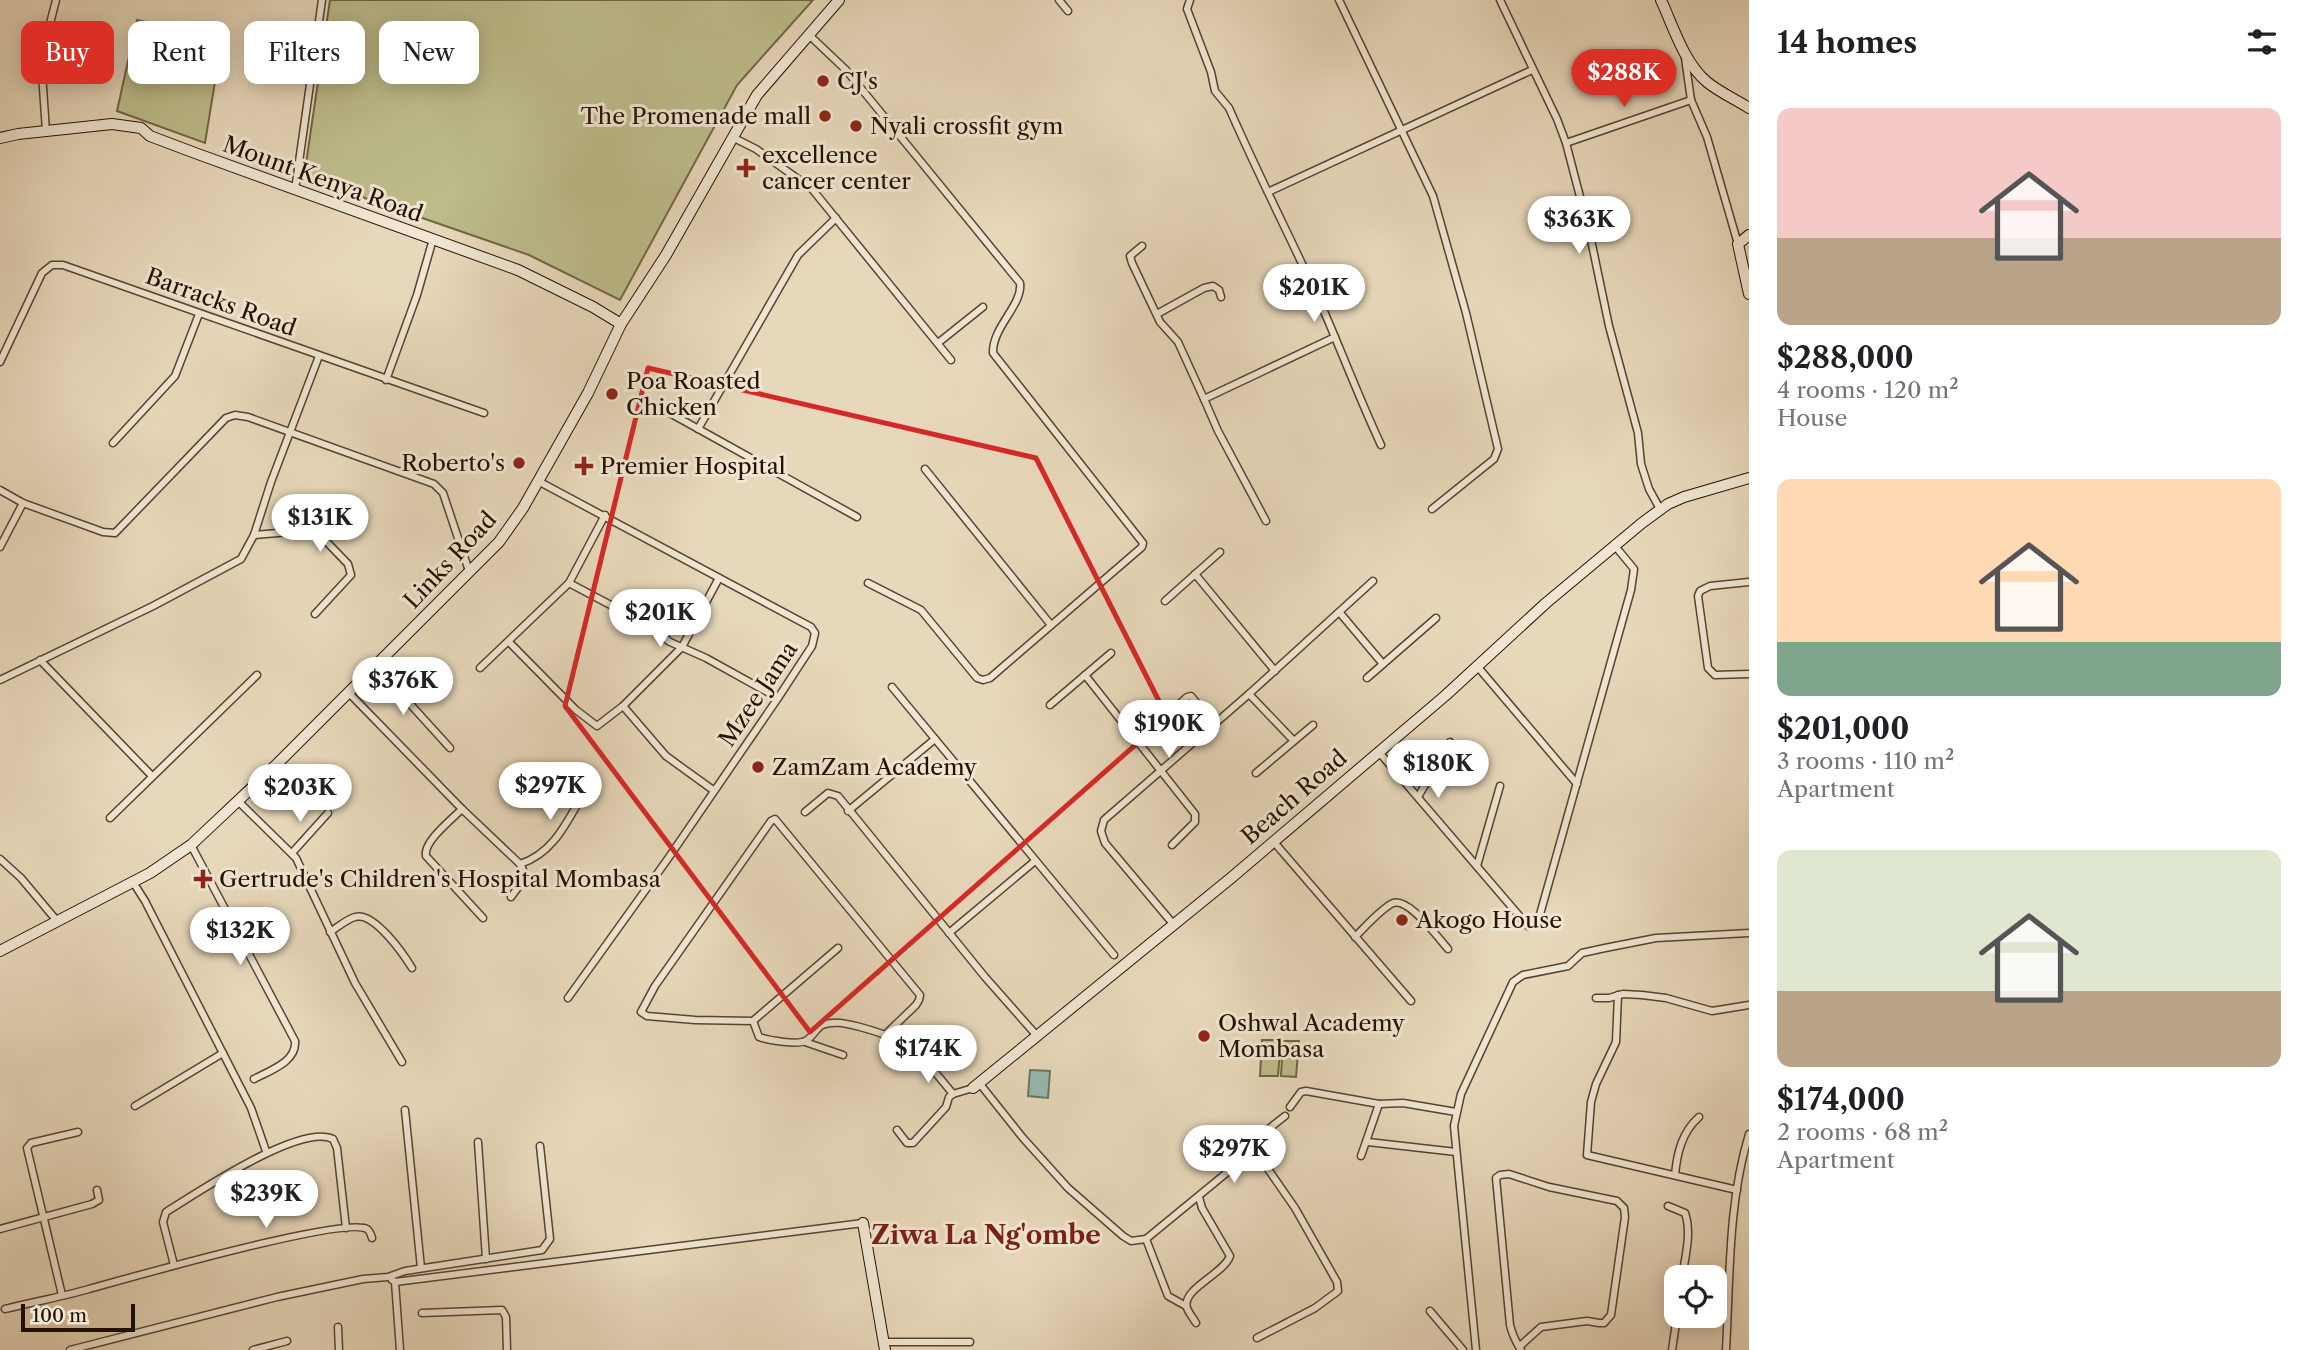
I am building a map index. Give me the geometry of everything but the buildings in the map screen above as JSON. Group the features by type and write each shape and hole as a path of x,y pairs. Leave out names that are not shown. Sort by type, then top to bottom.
{"main road":[{"name":"Links Road","path":"0,951 150,873 191,845 470,573 508,530 588,393 621,324 666,254 757,95 839,0"},
{"path":"1661,0 1698,73 1749,108"},
{"name":"Mount Kenya Road","path":"0,138 112,124 141,128 150,136 518,270 621,324"},
{"path":"1749,235 1738,244 1749,294"},
{"name":"Beach Road","path":"977,1086 1174,925 1477,666 1546,603 1660,509 1684,497 1749,478"},
{"path":"863,1223 884,1346"}],"street":[{"path":"46,131 41,59 56,0"},
{"path":"295,190 322,0"},
{"path":"1059,0 1068,11"},
{"path":"1190,0 1187,9 1216,91 1229,108 1335,337 1350,379 1381,445"},
{"path":"1339,0 1402,129 1440,218 1498,449 1494,459 1432,509"},
{"path":"1500,0 1566,143 1637,433 1642,464 1649,489 1660,509"},
{"path":"808,34 846,70 1020,283 1019,294 997,335 993,353 1143,541 1142,547 990,678 980,680 926,615 868,583"},
{"path":"1684,49 1691,100 1707,137 1738,244"},
{"path":"1268,192 1532,70"},
{"path":"1566,143 1691,100"},
{"path":"732,137 756,149 812,189 951,360"},
{"path":"698,429 798,255 836,218"},
{"path":"386,380 417,295 433,239"},
{"path":"1142,246 1130,256 1137,275 1160,322 1178,342 1218,431 1266,521"},
{"name":"Barracks Road","path":"0,362 42,273 52,265 69,266 484,413"},
{"path":"1157,314 1204,288 1213,286 1219,290 1221,297"},
{"path":"938,343 983,306"},
{"path":"113,443 175,376 199,314"},
{"path":"1204,399 1335,337"},
{"path":"0,680 229,567 244,556 319,356"},
{"path":"656,406 857,517"},
{"path":"0,490 23,503 103,532 116,533 226,418 235,415 248,417 439,487 447,503 470,573"},
{"path":"925,469 1051,625"},
{"name":"Mzee Jama","path":"538,481 814,629 815,638 778,698 667,860 568,998"},
{"path":"0,547 23,503"},
{"path":"480,668 569,583 605,515"},
{"path":"254,535 313,530 348,564 351,576 315,614"},
{"path":"1378,751 1528,926 1537,925 1634,575 1633,567 1615,546"},
{"path":"1165,601 1220,552"},
{"path":"1195,574 1275,671"},
{"path":"509,642 542,678 597,726 623,706 682,647 719,578"},
{"path":"1174,925 1107,846 1101,831 1106,817 1249,694 1373,581"},
{"path":"1749,582 1710,586 1704,588 1698,596 1708,668 1715,675 1749,674"},
{"path":"569,583 639,620 670,642 706,658 778,698"},
{"path":"1340,613 1382,664"},
{"path":"1367,678 1436,618"},
{"path":"1050,705 1111,653"},
{"path":"40,660 152,776"},
{"path":"1477,666 1577,785"},
{"path":"371,669 401,694 450,748"},
{"path":"110,818 257,675"},
{"path":"1085,675 1196,817 1192,826 1172,845"},
{"path":"892,687 1114,956"},
{"path":"348,692 462,809 520,864 525,875 511,897"},
{"path":"1249,694 1293,740"},
{"path":"1169,713 1191,696 1214,724"},
{"path":"623,706 666,756 713,790"},
{"path":"1256,773 1313,725"},
{"path":"848,811 935,739"},
{"path":"1418,797 1450,742"},
{"path":"1477,866 1500,786"},
{"path":"520,864 543,854 586,789"},
{"path":"805,812 830,793 838,796 1038,1037"},
{"path":"238,801 292,853 355,983 402,1062"},
{"path":"462,809 428,844 425,852 483,918"},
{"path":"292,853 328,813"},
{"path":"838,948 753,1021 647,1016 640,1010 751,847 775,819 920,995 916,1004 886,1034"},
{"path":"1273,841 1411,1001"},
{"path":"191,845 295,1041 294,1052 288,1059 254,1079"},
{"path":"0,859 21,878 57,921"},
{"path":"949,933 1035,861"},
{"path":"133,882 251,1108 266,1151"},
{"path":"1355,937 1392,903 1400,902 1411,908 1448,949"},
{"path":"331,932 356,916 363,918 394,942 412,968"},
{"path":"1476,1350 1454,1133 1457,1112 1476,1058 1513,982 1519,976 1568,966 1582,953 1605,948 1656,938 1749,933"},
{"path":"1596,998 1632,994 1666,999 1712,1011 1749,1005"},
{"path":"1618,995 1616,1042 1596,1084 1591,1102 1586,1154 1589,1157 1737,1190"},
{"path":"753,1021 757,1035 763,1038 804,1042 843,1055"},
{"path":"804,1042 819,1027 830,1023 845,1023 886,1034 919,1053 953,1094"},
{"path":"135,1106 223,1053"},
{"path":"897,1130 907,1143 912,1144 946,1107 949,1097 977,1086 1068,1188 1131,1241 1146,1239 1252,1152"},
{"path":"1290,1107 1301,1092 1306,1091 1379,1104 1403,1103 1457,1112"},
{"path":"1362,1156 1379,1104"},
{"path":"405,1110 421,1269"},
{"path":"1257,1338 1315,1308 1335,1295 1338,1286 1295,1208 1261,1158 1249,1148 1248,1140 1266,1131 1285,1116"},
{"path":"1675,1175 1676,1161 1686,1131 1699,1117"},
{"path":"62,1295 27,1153 28,1145 78,1132"},
{"path":"1726,1350 1737,1190 1749,1134"},
{"path":"174,1265 163,1222 166,1212 266,1151 323,1136 333,1139 337,1148 346,1228"},
{"path":"478,1142 486,1259"},
{"path":"1368,1142 1455,1152"},
{"path":"69,1350 277,1297 363,1279 538,1251 549,1243 540,1146"},
{"path":"1509,1174 1549,1187 1620,1203 1625,1212 1611,1315 1599,1323 1587,1321 1547,1325 1537,1329 1520,1349 1510,1325 1497,1206 1497,1176 1509,1174"},
{"path":"0,1228 94,1203 99,1200 97,1190"},
{"path":"1196,1323 1186,1306 1186,1299 1224,1266 1230,1256 1202,1209 1199,1197"},
{"path":"1668,1206 1685,1213 1688,1219 1684,1265"},
{"path":"388,1277 395,1282 863,1223"},
{"path":"5,1309 174,1265 346,1228 366,1228 372,1238"},
{"path":"1146,1239 1163,1288 1168,1296 1186,1306"},
{"path":"395,1282 400,1350"},
{"path":"422,1313 502,1310 506,1317 507,1350"},
{"path":"1430,1311 1462,1350"},
{"path":"338,1327 339,1350"},
{"path":"1672,1350 1675,1328"},
{"path":"253,1350 287,1341"},
{"path":"884,1346 971,1342"}],"highlighted area":[{"path":"648,368 1036,458 1167,717 810,1032 565,706"}],"shaded area":[{"path":"330,0 813,0 737,85 620,300 529,255 304,177 318,84 365,84 365,21 327,21"},
{"path":"128,61 128,84 215,84 205,143 117,111"},
{"path":"1262,1040 1281,1040 1278,1076 1260,1076"},
{"path":"1283,1041 1299,1041 1296,1077 1281,1076"}],"water":[{"path":"1030,1070 1050,1071 1048,1098 1028,1096"}],"place":[{"name":"CJ's","path":"823,81"},
{"name":"The Promenade mall","path":"825,116"},
{"name":"Nyali crossfit gym","path":"856,126"},
{"name":"excellence cancer center","path":"746,168"},
{"name":"Poa Roasted Chicken","path":"612,394"},
{"name":"Roberto's","path":"519,463"},
{"name":"Premier Hospital","path":"584,466"},
{"name":"ZamZam Academy","path":"758,767"},
{"name":"Gertrude's Children's Hospital Mombasa","path":"203,879"},
{"name":"Akogo House","path":"1402,920"},
{"name":"Oshwal Academy Mombasa","path":"1204,1036"}],"district":[{"name":"Ziwa La Ng'ombe","path":"986,1235"}]}
